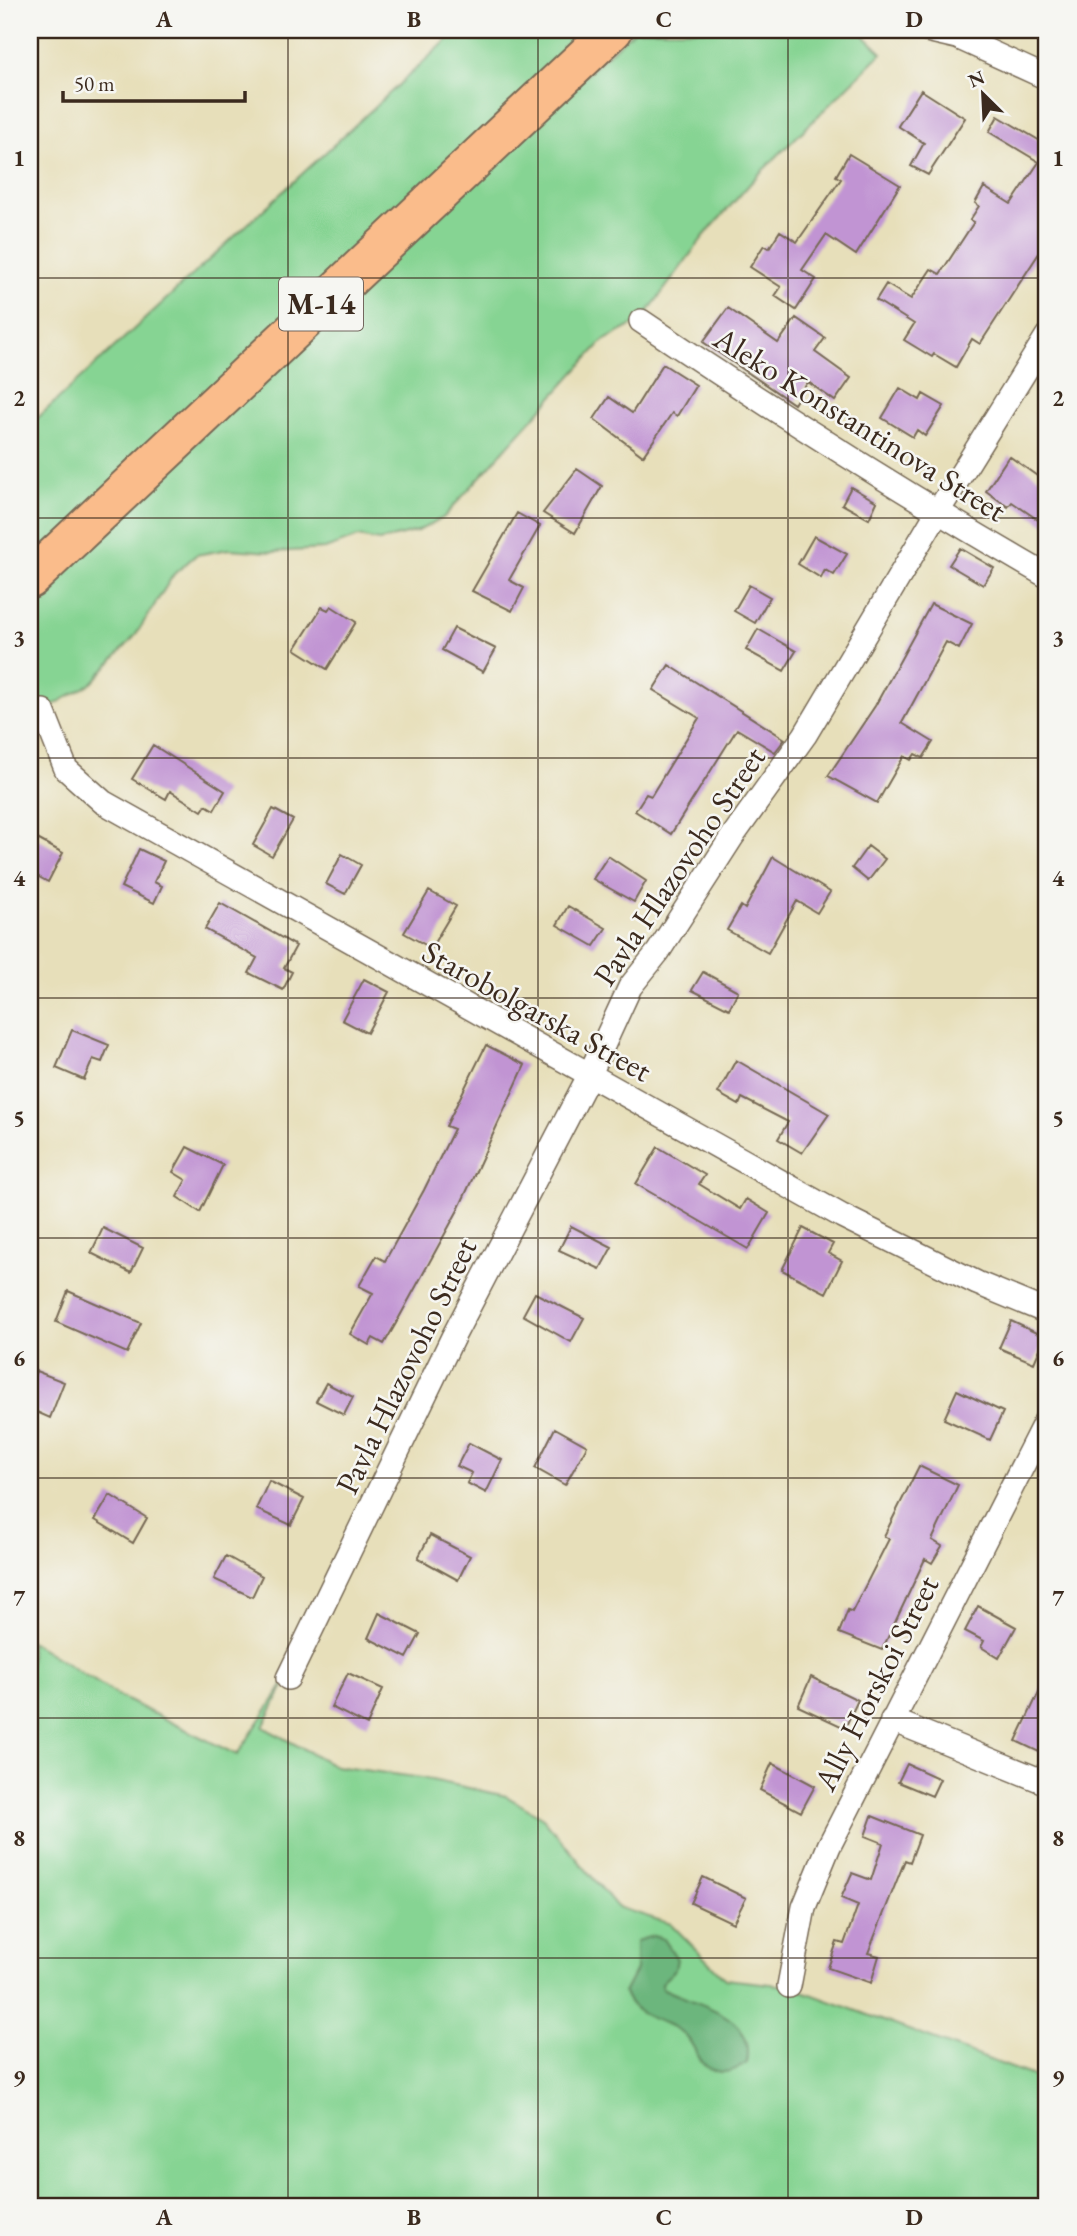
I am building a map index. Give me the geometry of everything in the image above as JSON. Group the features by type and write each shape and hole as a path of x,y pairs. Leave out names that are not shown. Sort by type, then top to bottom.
{"highway":[{"name":"М-14","path":"30,579 613,30"}],"street":[{"path":"927,30 957,37 1047,78"},
{"name":"Aleko Konstantinova Street","path":"642,321 742,391 937,513 1047,576"},
{"name":"Pavla Hlazovoho Street","path":"288,1678 453,1337 589,1076 630,987 658,952 732,837 805,735 937,513 1047,336"},
{"name":"Starobolgarska Street","path":"43,711 66,769 103,802 842,1216 976,1283 1047,1312"},
{"name":"Ally Horskoi Street","path":"789,1986 804,1907 829,1846 1047,1418"},
{"path":"892,1720 1047,1783"}],"green space":[{"path":"458,30 599,30 30,564 30,425"},
{"path":"634,30 858,30 882,53 756,177 704,236 641,321 603,341 443,518 418,531 379,541 358,537 325,549 272,552 229,549 196,555 174,574 135,636 92,683 43,711 30,724 30,598"},
{"path":"30,1641 122,1698 237,1755 288,1678 263,1727 335,1766 422,1778 506,1796 543,1818 617,1907 671,1924 725,1979 789,1986 1047,2081 1047,2206 30,2206"},
{"path":"653,1936 664,1939 677,1959 675,1970 661,1983 662,1988 721,2013 733,2022 743,2033 748,2046 747,2063 728,2071 710,2069 685,2035 644,2014 629,2002 624,1993 636,1970 636,1941"}],"building":[{"path":"921,90 965,118 928,175 911,166 924,143 898,126"},
{"path":"998,116 1047,145 1047,241 980,344 972,339 956,367 934,354 932,357 904,340 914,324 876,300 886,284 911,299 931,269 940,274 974,222 970,220 979,206 975,203 984,187 1011,204 1039,162 989,132"},
{"path":"849,154 900,185 856,255 826,235 802,270 816,279 796,310 775,296 781,287 750,267 764,245 769,248 780,231 797,242 841,179 836,176"},
{"path":"728,308 778,343 796,318 825,338 815,352 851,378 835,401 808,382 794,404 703,342"},
{"path":"663,364 696,385 677,416 672,413 643,456 594,419 609,397 632,413"},
{"path":"900,388 920,400 923,394 944,406 925,436 917,430 913,437 882,418"},
{"path":"1009,456 1047,483 1047,526 1012,502 1008,507 986,491"},
{"path":"577,469 602,486 575,533 543,513"},
{"path":"851,487 877,502 869,519 842,504"},
{"path":"517,513 540,526 509,580 524,588 512,611 472,591"},
{"path":"814,536 847,554 834,575 825,570 821,578 798,564"},
{"path":"960,548 994,568 983,585 949,565"},
{"path":"749,585 770,597 755,623 734,611"},
{"path":"931,604 972,624 959,649 946,642 902,723 933,742 923,758 915,754 911,760 904,756 877,803 828,776 875,706"},
{"path":"331,606 356,622 327,669 295,649 322,607 328,610"},
{"path":"454,628 496,649 483,672 442,650"},
{"path":"758,629 796,651 784,671 746,650"},
{"path":"669,665 785,739 775,752 737,729 671,834 635,811 646,794 651,796 699,718 653,690"},
{"path":"153,745 225,791 214,810 206,805 202,811 170,791 166,799 132,779"},
{"path":"273,809 293,820 272,856 253,845"},
{"path":"30,835 63,853 48,882 30,872"},
{"path":"868,846 885,859 868,881 852,868"},
{"path":"139,849 164,861 154,882 162,886 154,903 121,887"},
{"path":"342,854 361,865 345,894 326,884"},
{"path":"608,856 646,881 634,902 593,879"},
{"path":"773,857 830,892 817,913 797,901 768,953 727,930 741,906 745,909"},
{"path":"429,891 456,906 431,948 404,933"},
{"path":"220,903 296,946 284,968 292,972 283,990 249,973 257,958 205,929"},
{"path":"568,906 606,928 594,946 557,925"},
{"path":"703,972 738,991 729,1009 692,990"},
{"path":"364,979 389,992 367,1033 342,1020"},
{"path":"72,1030 109,1045 102,1062 93,1059 84,1080 56,1068"},
{"path":"486,1045 525,1065 458,1210 395,1325 384,1344 373,1338 369,1345 350,1334 373,1293 359,1286 376,1256 385,1261 424,1190 454,1129 446,1126"},
{"path":"736,1060 829,1114 802,1153 778,1139 788,1122 742,1098 739,1105 718,1093"},
{"path":"187,1147 223,1165 200,1212 177,1197 186,1180 173,1172"},
{"path":"658,1147 705,1175 699,1184 740,1209 746,1199 769,1213 748,1249 636,1184"},
{"path":"571,1226 612,1247 600,1269 559,1250"},
{"path":"103,1228 143,1248 131,1273 91,1253"},
{"path":"803,1228 833,1244 828,1253 842,1261 826,1293 782,1270"},
{"path":"68,1291 141,1323 127,1353 56,1322"},
{"path":"535,1293 584,1318 571,1342 523,1315"},
{"path":"1011,1321 1045,1337 1034,1363 999,1348"},
{"path":"36,1371 64,1382 50,1418 30,1409 30,1386"},
{"path":"326,1383 353,1397 344,1415 316,1401"},
{"path":"957,1390 1003,1412 990,1440 944,1419"},
{"path":"555,1428 587,1446 565,1485 535,1468"},
{"path":"469,1443 502,1460 486,1493 467,1483 472,1473 457,1466"},
{"path":"919,1466 958,1485 932,1540 942,1546 932,1563 925,1559 882,1650 839,1633 848,1610 852,1612 889,1539 884,1536"},
{"path":"269,1481 304,1499 291,1525 256,1509"},
{"path":"110,1495 147,1518 133,1543 95,1520"},
{"path":"430,1535 470,1556 458,1580 418,1558"},
{"path":"226,1556 262,1576 252,1597 214,1579"},
{"path":"978,1606 1016,1627 999,1658 981,1647 984,1641 965,1631"},
{"path":"379,1613 420,1634 407,1658 368,1638"},
{"path":"348,1673 383,1689 367,1725 331,1707"},
{"path":"1047,1675 1047,1734 1039,1752 1016,1741"},
{"path":"811,1677 858,1700 845,1728 798,1706"},
{"path":"772,1763 815,1786 801,1812 760,1790"},
{"path":"907,1764 940,1779 932,1796 898,1782"},
{"path":"872,1816 920,1835 910,1862 905,1860 868,1953 879,1956 871,1983 828,1968 837,1942 844,1944 858,1905 841,1898 852,1873 871,1880 883,1843 865,1836"},
{"path":"703,1877 746,1898 733,1923 691,1903"}]}
